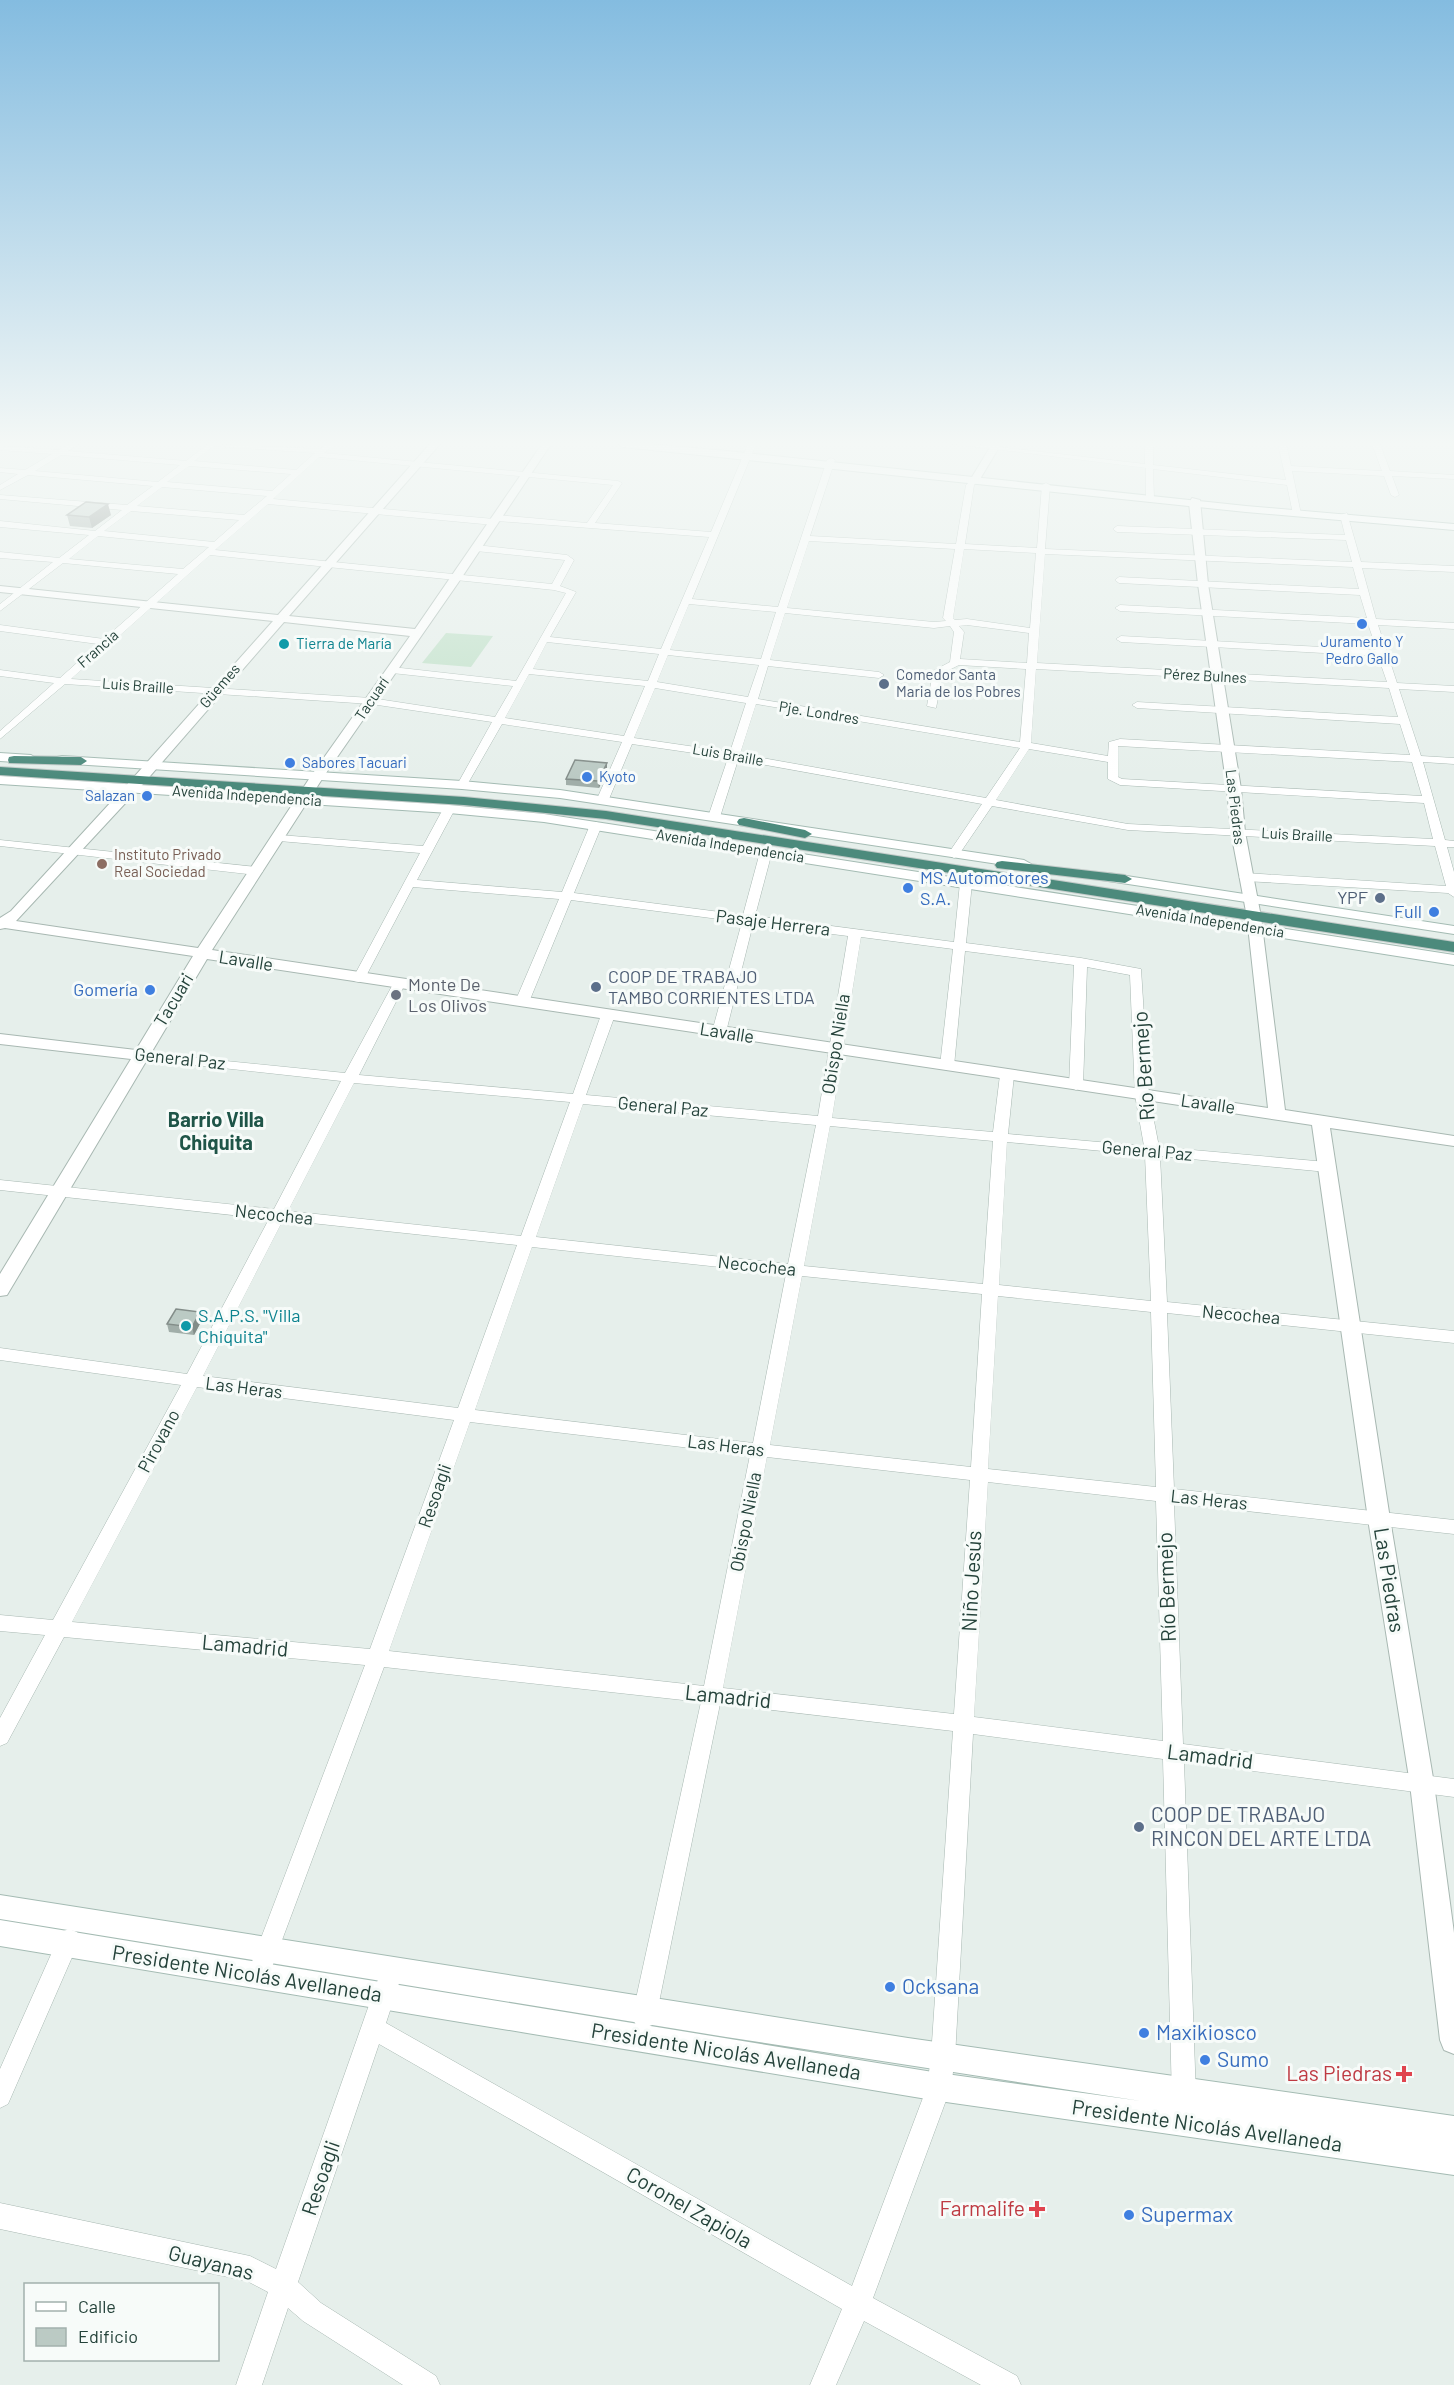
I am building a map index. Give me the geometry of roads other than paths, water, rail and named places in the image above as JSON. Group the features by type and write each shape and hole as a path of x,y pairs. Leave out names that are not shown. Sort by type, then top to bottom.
{"highway":[{"path":"0,759 81,761"},
{"name":"Avenida Independencia","path":"0,765 140,777 587,807 950,860 1454,947"},
{"name":"Avenida Independencia","path":"0,771 140,777"},
{"path":"0,771 74,784"},
{"name":"Avenida Independencia","path":"311,788 606,815 950,860"},
{"path":"744,822 851,846"},
{"path":"950,860 1125,879"},
{"path":"950,860 1111,905"},
{"name":"Avenida Independencia","path":"1253,913 1454,940"}],"street":[{"path":"3,555 187,572"},
{"path":"0,608 67,555"},
{"name":"Francia","path":"0,736 205,555"},
{"path":"242,555 555,587 571,592 462,785"},
{"name":"Güemes","path":"0,924 16,914 336,555"},
{"name":"Tacuarí","path":"311,788 471,555"},
{"path":"554,555 570,560 555,587"},
{"path":"603,799 664,651 707,555"},
{"path":"714,817 799,555"},
{"path":"932,706 938,671 956,662 959,632 948,618 959,555"},
{"path":"950,860 1025,748 1040,555"},
{"path":"1138,555 1454,569"},
{"path":"1245,877 1454,892 1417,759 1372,621 1354,555"},
{"name":"Las Piedras","path":"1200,558 1234,789 1238,831 1253,913 1277,1114"},
{"path":"1119,580 1365,592"},
{"path":"0,589 417,633"},
{"path":"687,601 934,625 967,622 1034,631"},
{"path":"1120,608 1454,626"},
{"path":"0,628 106,642"},
{"path":"544,639 879,675"},
{"path":"1121,639 1383,653"},
{"name":"Pérez Bulnes","path":"956,662 1454,689"},
{"path":"392,670 518,684"},
{"name":"Pje. Londres","path":"525,672 650,684 1025,748 1113,760"},
{"name":"Luis Braille","path":"0,673 62,681 371,701 735,756 1128,826 1454,844"},
{"path":"1137,705 1405,721"},
{"path":"0,722 14,724"},
{"path":"1428,800 1120,782 1113,779 1113,744 1120,742 1454,761"},
{"name":"Avenida Independencia","path":"81,761 140,777"},
{"name":"Avenida Independencia","path":"0,780 74,784 140,777 311,788 462,785 603,799 950,860"},
{"name":"Avenida Independencia","path":"311,788 449,809 596,825 1111,905 1253,913 1454,930"},
{"name":"Tacuari","path":"0,1290 202,954 311,788"},
{"path":"359,978 449,809"},
{"path":"522,1002 596,825"},
{"path":"279,838 427,850"},
{"path":"0,843 257,871"},
{"path":"719,1032 766,852"},
{"name":"Avenida Independencia","path":"1125,879 1253,913 1454,960"},
{"name":"Pasaje Herrera","path":"409,883 567,896 1081,962 1136,972"},
{"path":"947,1066 966,883"},
{"name":"Lavalle","path":"0,924 1454,1141"},
{"name":"Obispo Niella","path":"643,2024 712,1695 824,1121 855,934"},
{"path":"1076,1086 1081,962"},
{"name":"Río Bermejo","path":"1136,972 1142,1095 1152,1151 1159,1308 1185,2109"},
{"name":"Pirovano","path":"0,1737 191,1382 399,984"},
{"name":"Resoagli","path":"264,1963 377,1658 608,1015"},
{"name":"General Paz","path":"0,1040 349,1078 1327,1167"},
{"name":"Niño Jesús","path":"939,2087 943,2057 1000,1137 1007,1075"},
{"name":"Las Piedras","path":"1320,1120 1379,1519 1422,1784 1454,2040"},
{"name":"Necochea","path":"0,1185 276,1216 1454,1337"},
{"name":"Las Heras","path":"0,1354 191,1382 463,1415 1454,1527"},
{"name":"Lamadrid","path":"0,1623 377,1658 712,1695 964,1724 1172,1753 1454,1788"},
{"name":"Presidente Nicolás Avellaneda","path":"0,1907 73,1932 264,1963 392,1971 939,2087 1454,2131"},
{"path":"0,2097 73,1932"},
{"name":"Presidente Nicolás Avellaneda","path":"0,1933 73,1932"},
{"name":"Presidente Nicolás Avellaneda","path":"264,1963 383,1997 943,2057 1185,2109 1454,2160"},
{"name":"Resoagli","path":"249,2385 392,1971"},
{"name":"Coronel Zapiola","path":"373,2028 858,2304 1008,2385"},
{"path":"823,2385 858,2304 939,2087"},
{"name":"Guayanas","path":"0,2216 250,2269 283,2286 312,2312 428,2385"}],"place":[{"name":"Juramento Y Pedro Gallo","path":"1362,624"},
{"name":"Tierra de María","path":"284,644"},
{"name":"Comedor Santa Maria de los Pobres","path":"884,684"},
{"name":"Sabores Tacuari","path":"290,763"},
{"name":"Kyoto","path":"587,777"},
{"name":"Salazan","path":"147,796"},
{"name":"Instituto Privado Real Sociedad","path":"102,864"},
{"name":"MS Automotores S.A.","path":"908,888"},
{"name":"YPF","path":"1380,898"},
{"name":"Full","path":"1434,912"},
{"name":"COOP DE TRABAJO TAMBO CORRIENTES LTDA","path":"596,987"},
{"name":"Gomería","path":"150,990"},
{"name":"Monte De Los Olivos","path":"396,995"},
{"name":"S.A.P.S. \"Villa Chiquita\"","path":"186,1326"},
{"name":"COOP DE TRABAJO RINCON DEL ARTE LTDA","path":"1139,1827"},
{"name":"Ocksana","path":"890,1987"},
{"name":"Maxikiosco","path":"1144,2033"},
{"name":"Sumo","path":"1205,2060"},
{"name":"Las Piedras","path":"1404,2074"},
{"name":"Farmalife","path":"1037,2209"},
{"name":"Supermax","path":"1129,2215"}],"district":[{"name":"Barrio Villa Chiquita","path":"216,1132"}]}
